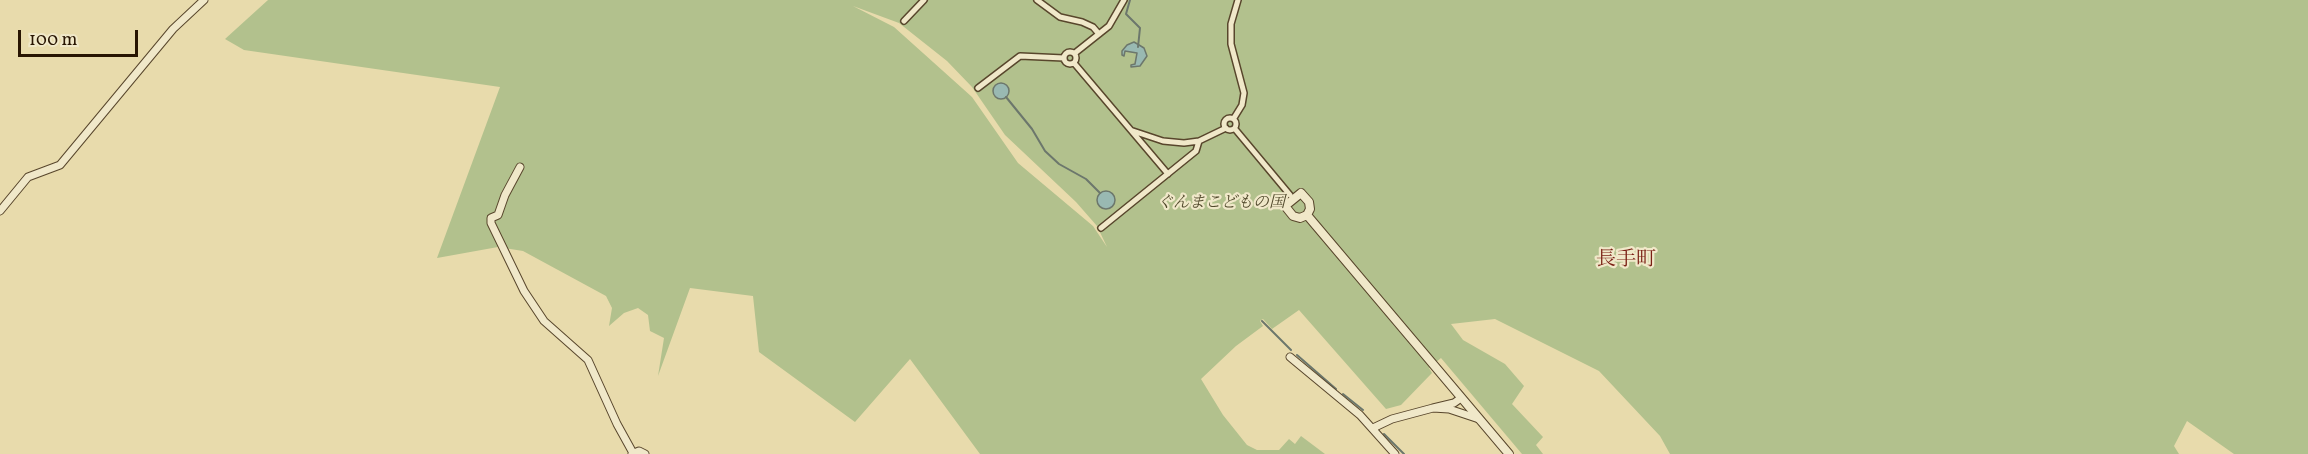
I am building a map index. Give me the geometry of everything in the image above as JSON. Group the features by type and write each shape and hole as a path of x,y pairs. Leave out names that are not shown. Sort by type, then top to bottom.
{"street":[{"path":"0,211 28,177 60,165 173,29 204,0"},
{"path":"904,21 924,0"},
{"path":"1037,0 1060,17 1082,22 1093,27 1100,34"},
{"path":"1064,58 1067,53 1075,53 1100,34 1112,22 1124,0"},
{"path":"1234,118 1242,105 1244,93 1231,44 1231,24 1238,0"},
{"path":"1074,63 1077,59 1075,53"},
{"path":"978,88 1020,56 1064,58"},
{"path":"1064,58 1067,64 1074,63"},
{"path":"1074,63 1168,174"},
{"path":"1226,128 1225,121 1228,118 1234,118"},
{"path":"1234,118 1237,124 1234,129"},
{"path":"1132,131 1163,141 1184,143 1199,141 1226,128 1234,129"},
{"path":"1234,129 1290,195"},
{"path":"1101,228 1196,151 1199,141"},
{"path":"520,167 505,195 498,215 491,218 491,223 524,291 544,321 588,360 633,454 639,451 645,454"},
{"path":"1307,215 1509,454"},
{"path":"1290,357 1372,428 1395,454"},
{"path":"1372,428 1392,419 1454,403 1461,398"},
{"path":"1433,408 1457,411 1479,419"}],"green space":[{"name":"ぐんまこどもの国","path":"268,0 2308,0 2308,454 2234,454 2187,421 2174,446 2179,454 1670,454 1660,436 1599,371 1495,319 1451,324 1463,340 1505,364 1524,386 1512,404 1543,437 1536,445 1543,454 1522,454 1441,358 1429,368 1432,373 1401,405 1386,409 1299,310 1272,329 1263,319 1260,321 1263,326 1236,346 1201,379 1223,415 1247,445 1257,450 1279,450 1289,439 1295,444 1301,436 1325,454 980,454 910,359 855,422 759,352 753,296 690,288 658,376 664,338 650,331 648,315 638,308 624,313 609,326 612,308 606,296 523,251 498,247 437,258 500,87 244,50 225,39","holes":["853,6 899,23 947,61 972,87 1005,135 1076,202 1097,226 1107,247 1093,226 1018,163 972,97 894,27"]}],"water":[{"path":"1134,42 1144,48 1147,56 1140,66 1131,67 1135,64 1137,53 1125,51 1124,56 1122,51"},
{"path":"1001,83 1009,91 1001,99 993,91"},
{"path":"1106,191 1112,194 1115,200 1112,206 1106,209 1100,206 1097,200 1100,194"}],"waterway":[{"path":"1130,0 1126,14 1140,28 1138,47"},
{"path":"1006,97 1032,129 1045,151 1059,164 1086,179 1100,193"},
{"path":"1262,321 1291,350"},
{"path":"1297,355 1336,389"},
{"path":"1343,394 1363,410"},
{"path":"1384,434 1404,454"}],"district":[{"name":"長手町","path":"1626,261"}]}
